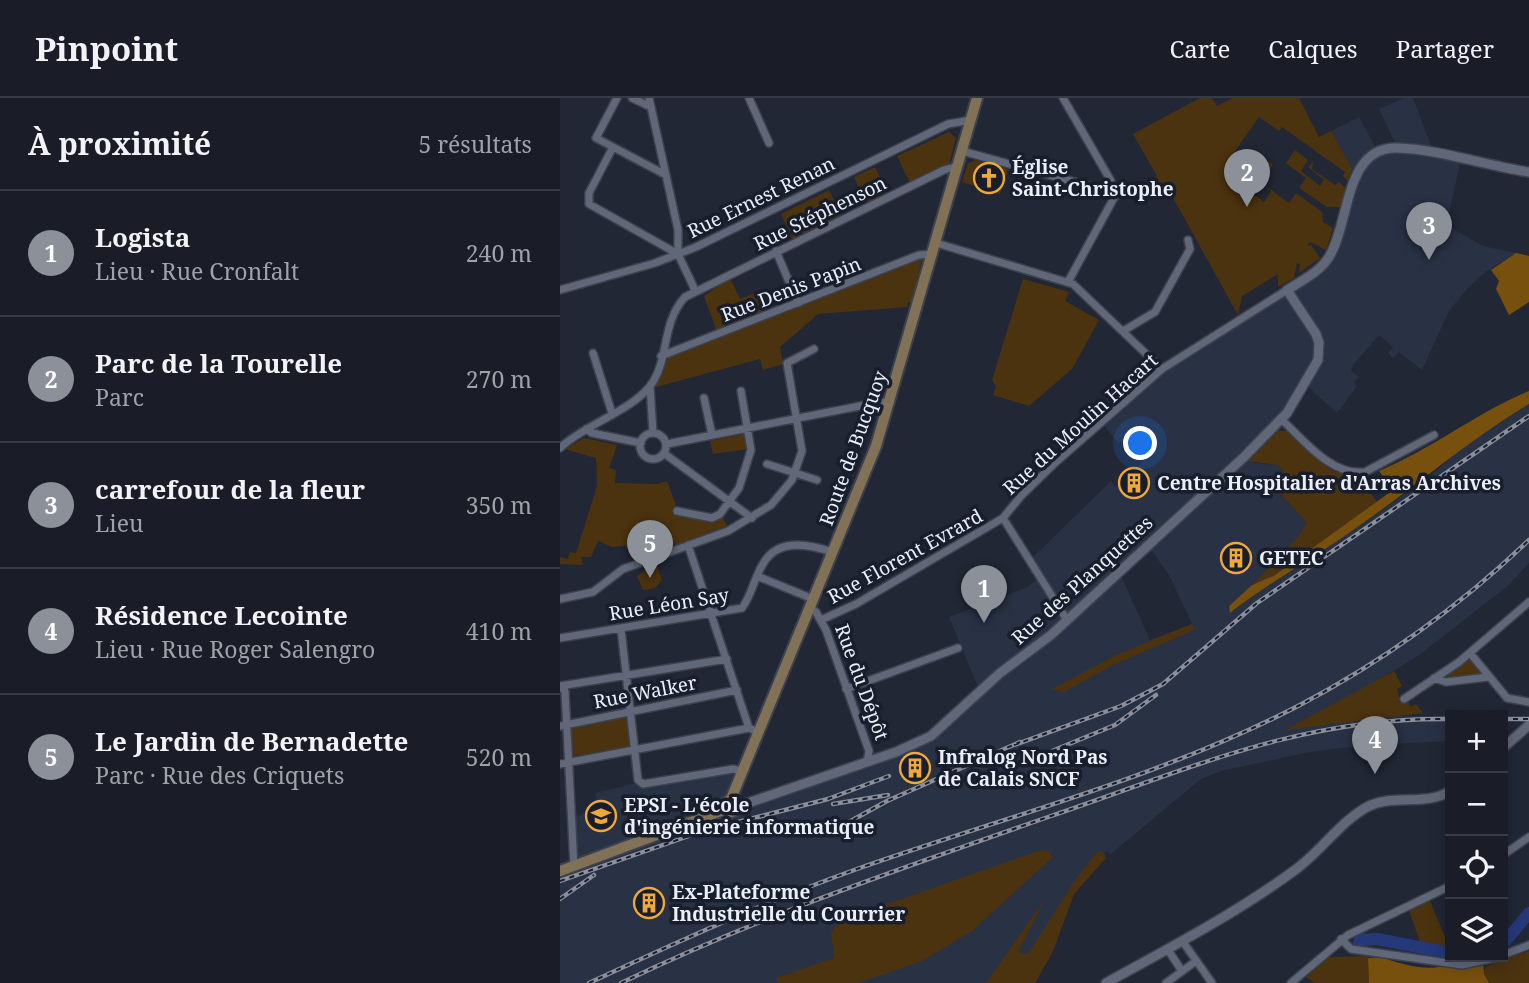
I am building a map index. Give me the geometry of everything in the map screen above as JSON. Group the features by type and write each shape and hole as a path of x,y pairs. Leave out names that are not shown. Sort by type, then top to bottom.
{"main road":[{"name":"Route de Bucquoy","path":"731,804 753,730 811,603 876,446 977,98"},
{"name":"Rue du Dépôt","path":"560,872 731,804"}],"street":[{"path":"617,98 596,138 666,175"},
{"path":"632,98 651,107"},
{"path":"649,98 678,230 678,254 695,290 685,297 673,313 650,386 653,433"},
{"path":"750,98 769,143"},
{"path":"1063,98 1115,193 1110,208 1068,282"},
{"name":"Rue Ernest Renan","path":"560,290 678,254 948,124 971,120"},
{"path":"613,147 589,193 589,204 678,254"},
{"path":"1287,290 1315,272 1329,258 1356,178 1363,163 1373,152 1401,148 1529,172"},
{"path":"962,151 1115,193"},
{"name":"Rue Stéphenson","path":"695,290 958,166"},
{"path":"1123,331 1155,312 1190,249 1188,240"},
{"path":"935,249 1068,282 1162,369"},
{"name":"Rue Denis Papin","path":"661,356 935,249"},
{"path":"776,251 798,303"},
{"name":"Rue du Moulin Hacart","path":"1003,518 1056,462 1162,369 1287,290"},
{"name":"Rue des Planquettes","path":"867,762 932,736 1000,673 1067,620 1282,420 1313,373 1319,343 1287,290"},
{"path":"560,598 593,592 623,569 752,518 776,500 795,473 802,451 787,363 814,349"},
{"path":"593,353 612,413"},
{"path":"560,448 650,386"},
{"path":"677,511 712,518 731,501 745,477 750,458 749,427 741,391"},
{"path":"704,398 712,435"},
{"path":"667,444 880,402 890,404"},
{"path":"1282,420 1328,461 1351,472 1365,472 1434,435"},
{"path":"586,429 592,433 641,443"},
{"path":"653,433 663,437 667,444 665,454 657,459 647,458 642,453 641,443 644,437 653,433"},
{"path":"665,454 752,518"},
{"path":"767,464 817,480"},
{"path":"1003,518 1067,620"},
{"name":"Rue Florent Evrard","path":"821,620 856,604 1003,518"},
{"path":"564,763 753,730 688,545"},
{"name":"Rue Léon Say","path":"560,638 742,608 767,557 781,548 810,545 832,552"},
{"path":"757,576 811,603"},
{"path":"1404,699 1470,653 1529,602"},
{"name":"Rue du Dépôt","path":"731,804 745,804 867,762 869,751 821,620 811,603"},
{"path":"621,629 638,780 643,784 733,769 742,771"},
{"path":"846,689 958,648"},
{"path":"1470,653 1507,698 1529,702"},
{"path":"560,686 727,659"},
{"path":"1434,678 1446,682 1488,677"},
{"path":"560,686 565,691 564,763 570,801 574,866"},
{"name":"Rue Walker","path":"563,725 737,690"},
{"path":"1508,744 1528,728"},
{"path":"1106,983 1253,901 1298,868 1367,807 1386,801 1438,797 1445,793"},
{"path":"560,803 570,801"},
{"path":"1508,852 1529,837"},
{"path":"1291,983 1341,939 1445,888"},
{"path":"1341,939 1351,949 1462,965 1475,962"},
{"path":"1183,942 1212,983"},
{"path":"1508,953 1529,945"},
{"path":"1168,950 1182,971"},
{"path":"1166,983 1196,961"}],"shaded area":[{"path":"1200,98 1212,98 1217,106 1233,98 1299,98 1319,137 1331,131 1352,169 1348,181 1343,176 1345,172 1282,127 1279,131 1259,117 1233,154 1239,158 1236,162 1249,174 1241,185 1264,202 1271,192 1266,186 1289,203 1296,193 1322,212 1323,222 1333,228 1326,250 1310,242 1307,246 1311,245 1320,258 1299,273 1300,264 1297,263 1294,278 1278,287 1278,274 1242,296 1238,315 1171,194 1120,192 1157,176 1133,134"},
{"path":"1404,98 1413,98 1434,154 1461,159 1446,225 1483,246 1516,253 1484,273 1449,311 1422,370 1399,352 1393,358 1388,353 1393,347 1379,335 1353,365 1351,371 1359,377 1354,382 1357,386 1337,413 1306,385 1244,458 1255,463 1278,465 1287,476 1277,490 1307,523 1305,530 1266,572 1229,606 1231,612 1266,585 1355,529 1426,479 1465,446 1529,404 1529,563 1510,584 1418,656 1344,700 1287,729 1393,716 1445,716 1445,741 1365,745 1310,752 1221,771 1201,779 1111,854 1105,851 1106,858 1074,894 1053,951 1035,983 560,983 560,871 574,866 571,818 599,808 595,793 637,783 742,771 731,806 915,745 980,692 949,617 1028,587 1038,578 1032,558 1111,481 1115,487 1157,449 1136,430 1119,444 1101,422 1162,369 1329,258 1356,178 1331,131 1359,117 1377,150 1397,147 1379,109","holes":["1152,551 1169,575 1192,624 1150,640 1121,576"]},
{"path":"949,132 956,138 949,164 910,183 897,156"},
{"path":"1252,149 1273,165 1262,179 1241,163"},
{"path":"1295,150 1308,160 1301,171 1320,186 1324,180 1308,167 1313,162 1312,169 1335,185 1339,182 1347,189 1341,207 1327,207 1299,188 1306,178 1286,163"},
{"path":"976,160 1008,169 1000,194 962,182 968,163"},
{"path":"875,167 888,194 867,204 854,177"},
{"path":"829,190 842,217 793,241 781,214"},
{"path":"1516,253 1529,256 1529,302 1509,315 1496,289 1499,281 1491,270"},
{"path":"922,258 912,303 908,302 907,307 818,314 780,347 783,364 763,370 760,359 656,387 666,358"},
{"path":"730,278 740,299 757,292 767,312 717,332 704,296"},
{"path":"1023,279 1069,292 1065,301 1099,320 1072,369 1029,406 993,395 996,386 992,380"},
{"path":"1529,391 1529,404 1464,448 1359,526 1230,613 1229,606 1252,585 1275,575 1393,490 1379,471"},
{"path":"1277,431 1287,431 1331,470 1360,479 1377,502 1275,575 1252,585 1298,537 1307,523 1277,490 1287,476 1278,465 1248,461"},
{"path":"745,434 749,449 713,454 710,441"},
{"path":"584,438 617,445 609,468 616,470 615,483 658,484 667,481 678,511 722,516 727,526 657,552 653,544 612,547 598,541 591,557 581,557 583,565 560,564 560,557 568,559 570,552 576,553 597,486 596,458 565,449"},
{"path":"656,563 662,580 655,588 643,590 637,576"},
{"path":"1192,624 1194,630 1111,666 1064,692 1052,689 1116,655"},
{"path":"1467,659 1471,659 1481,675 1446,679 1445,676"},
{"path":"1394,671 1402,686 1397,689 1400,703 1408,702 1411,707 1416,704 1423,713 1285,730"},
{"path":"628,716 630,747 572,756 571,727"},
{"path":"1041,850 1048,851 1053,857 972,931 922,961 858,983 778,983 776,978 834,958 831,933 839,921"},
{"path":"1101,851 1106,858 1074,894 1053,951 1035,983 986,983 1045,899 1018,952 1028,954 1073,883 1097,852"},
{"path":"1430,901 1445,937 1445,956 1367,942 1361,950 1354,949 1357,939 1363,933 1421,945 1409,910"},
{"path":"1529,951 1529,983 1489,983 1484,974 1485,967 1508,962 1508,959"},
{"path":"1368,956 1369,983 1315,983 1306,977 1329,957"},
{"path":"1381,957 1426,968 1453,962 1483,962 1484,974 1489,983 1369,983 1368,958"}],"waterway":[{"path":"1508,938 1529,913"},
{"path":"1357,948 1360,940 1377,939 1445,952"}],"railway":[{"path":"1014,745 1121,706 1163,684 1257,603 1529,416"},
{"path":"589,983 789,895 912,850 1136,776 1245,732 1329,689 1390,652 1476,588 1529,540"},
{"path":"1052,751 1115,725 1156,695"},
{"path":"621,983 780,914 1199,764 1295,736 1344,727 1445,719"},
{"path":"1508,719 1529,719"},
{"path":"827,834 887,801 1020,742"},
{"path":"560,881 703,831 828,799 889,776"},
{"path":"833,804 888,795"},
{"path":"560,899 594,875"}],"place":[{"name":"Église Saint-Christophe","path":"989,178"},
{"name":"Parc de la Tourelle","path":"1247,207"},
{"name":"carrefour de la fleur","path":"1429,260"},
{"name":"Centre Hospitalier d'Arras Archives","path":"1134,483"},
{"name":"GETEC","path":"1236,558"},
{"name":"Le Jardin de Bernadette","path":"650,578"},
{"name":"Logista","path":"984,623"},
{"name":"Infralog Nord Pas de Calais SNCF","path":"915,768"},
{"name":"Résidence Lecointe","path":"1375,774"},
{"name":"EPSI - L'école d'ingénierie informatique","path":"601,816"},
{"name":"Ex-Plateforme Industrielle du Courrier","path":"649,903"}]}
